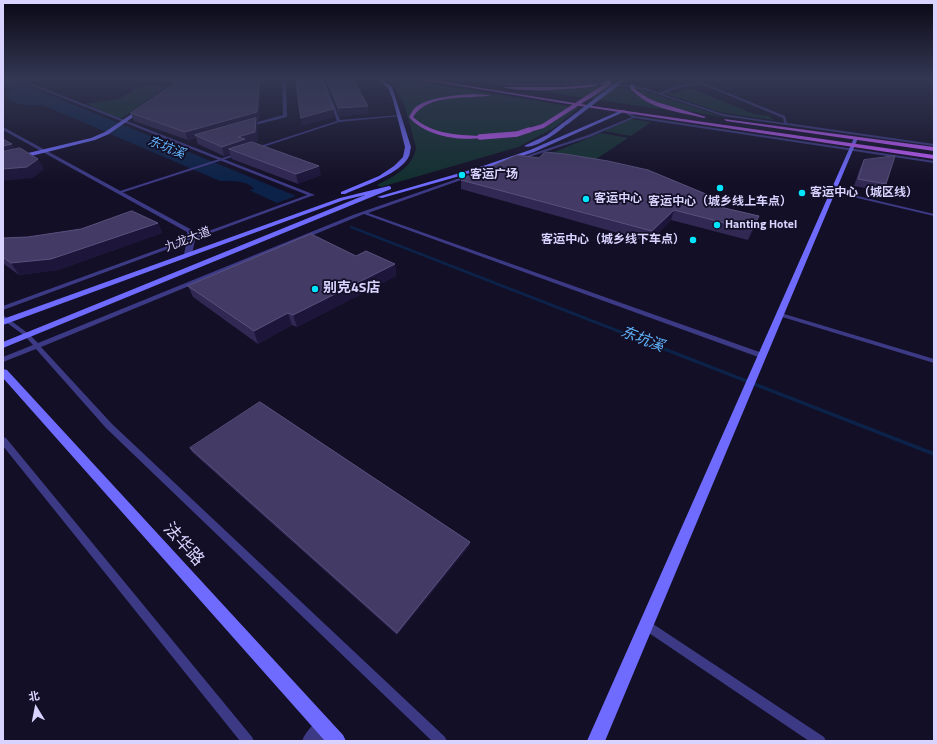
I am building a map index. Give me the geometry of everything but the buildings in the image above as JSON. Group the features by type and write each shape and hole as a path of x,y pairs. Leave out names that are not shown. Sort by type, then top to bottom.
{"main road":[{"path":"3,161 93,139 107,133 136,114"},
{"path":"413,114 411,117 416,123 434,131 480,137 517,134 543,126 562,114"},
{"path":"492,158 536,143 549,136 578,114"},
{"path":"3,345 166,280 279,238 364,202 479,169 532,151 620,114"},
{"path":"635,114 852,148 934,157"},
{"path":"682,114 934,149"},
{"path":"694,114 704,117"},
{"name":"九龙大道","path":"5,320 188,254 381,177 396,167 406,157 408,148 400,116"},
{"path":"596,741 781,315 856,138"},
{"path":"403,184 410,182"},
{"path":"166,280 336,208 393,186 342,199 188,254"},
{"name":"法华路","path":"3,372 337,741"}],"street":[{"path":"106,114 312,195"},
{"path":"242,128 285,116 285,114"},
{"path":"3,128 42,151 190,231 191,240 188,254"},
{"path":"184,145 191,143"},
{"path":"311,741 324,727"}],"lane":[{"path":"336,114 339,121"},
{"path":"627,114 634,117 852,148 934,162"},
{"path":"719,114 934,145"},
{"path":"776,114 784,117 786,124"},
{"path":"251,150 339,121 400,116"},
{"path":"3,360 364,213 589,136 634,117"},
{"path":"119,192 243,152"},
{"path":"834,191 934,215"},
{"path":"3,308 312,195"},
{"path":"364,213 760,361"},
{"path":"781,315 934,362"},
{"path":"5,320 27,335 36,347 109,426 441,741"},
{"path":"3,440 248,741"},
{"path":"647,625 820,741"}],"green space":[{"path":"105,114 128,114 122,118 111,117"},
{"path":"407,114 571,114 554,128 518,147 381,187 377,185 396,175 407,166 414,154 416,147"},
{"path":"707,114 714,114 732,118"},
{"path":"731,114 753,114 769,116 774,120"},
{"path":"631,119 651,122 631,136 604,131"},
{"path":"601,133 628,138 593,161 542,157"}],"water":[{"path":"63,114 96,114 296,196 277,203 249,190 254,189 248,184 220,181"}],"waterway":[{"name":"东坑溪","path":"351,227 934,454"}],"place":[{"name":"客运广场","path":"462,175"},
{"name":"客运中心（城乡线上车点）","path":"720,188"},
{"name":"客运中心（城区线）","path":"802,193"},
{"name":"客运中心","path":"586,199"},
{"name":"Hanting Hotel","path":"717,225"},
{"name":"客运中心（城乡线下车点）","path":"693,240"},
{"name":"别克4S店","path":"315,289"}]}
